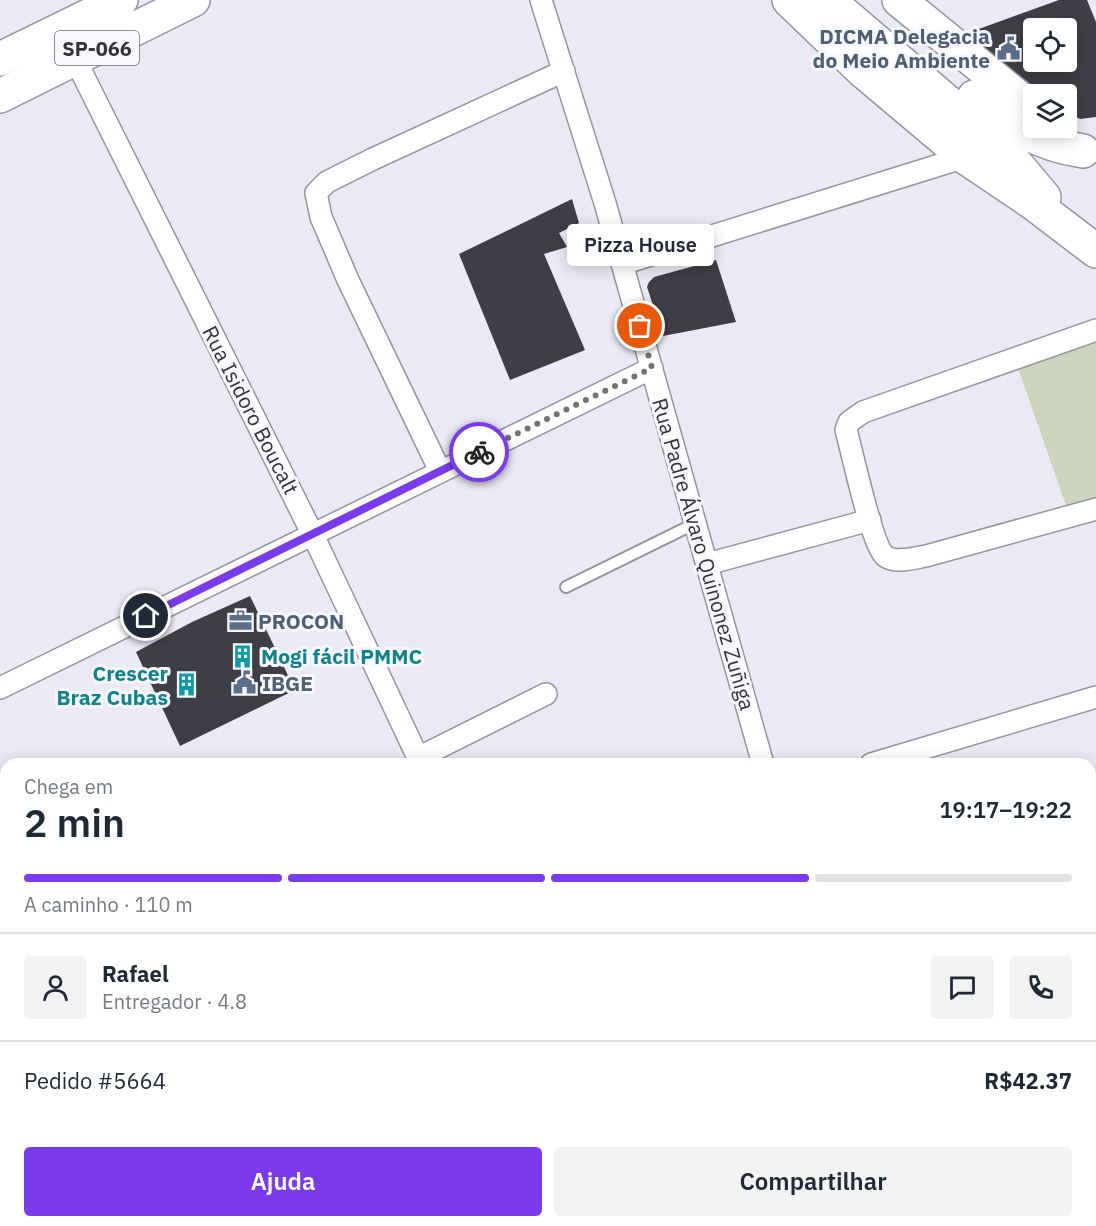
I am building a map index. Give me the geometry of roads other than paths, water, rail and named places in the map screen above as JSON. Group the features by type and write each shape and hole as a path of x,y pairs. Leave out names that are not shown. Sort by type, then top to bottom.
{"highway":[{"name":"SP-066","path":"0,96 193,0"},
{"path":"789,0 864,72 965,157 1087,244"},
{"path":"828,0 1014,128 1064,148 1092,154"},
{"path":"855,0 1014,128"},
{"path":"899,0 1014,128 1087,244"},
{"name":"SP-066","path":"0,59 110,3"},
{"path":"1069,138 1092,154"}],"street":[{"name":"Rua Padre Álvaro Quinonez Zuñiga","path":"541,0 605,203 761,758"},
{"name":"Rua Isidoro Boucalt","path":"75,59 313,535 418,758"},
{"path":"440,471 348,280 321,217 316,193 327,182 564,71"},
{"path":"622,264 965,157"},
{"path":"1096,330 863,412 849,422 846,430 870,520 880,550 885,556 904,560 1096,509"},
{"path":"0,688 652,368"},
{"path":"707,564 870,520"},
{"path":"425,758 546,694"},
{"path":"891,758 1096,697"}],"lane":[{"path":"566,587 696,523"}],"place":[{"name":"DICMA Delegacia do Meio Ambiente","path":"1008,48"},
{"name":"Pizza House","path":"640,326"},
{"name":"PROCON","path":"240,621"},
{"name":"Mogi fácil PMMC","path":"243,656"},
{"name":"IBGE","path":"244,683"},
{"name":"Crescer Braz Cubas","path":"186,685"}]}
